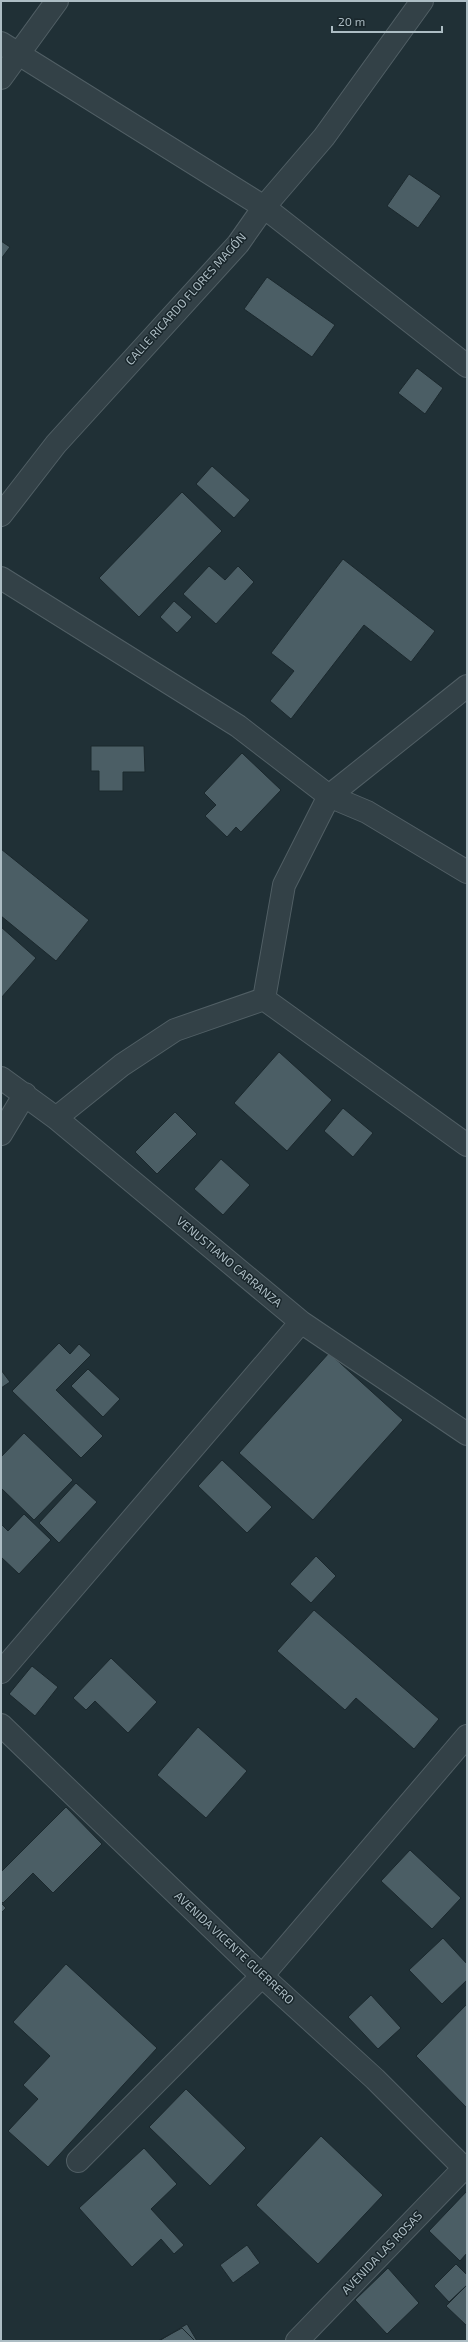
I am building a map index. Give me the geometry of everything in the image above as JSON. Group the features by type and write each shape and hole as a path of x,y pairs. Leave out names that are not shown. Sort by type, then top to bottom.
{"street":[{"path":"1,78 20,55 56,1"},
{"name":"CALLE RICARDO FLORES MAGÓN","path":"1,515 56,444 238,244 264,207 324,136 422,1"},
{"path":"1,43 264,207 467,366"},
{"path":"1,578 238,726 329,796 367,812 467,872"},
{"path":"264,1000 284,885 329,796 467,686"},
{"path":"56,1118 122,1065 175,1030 264,1000"},
{"path":"264,1000 467,1145"},
{"name":"VENUSTIANO CARRANZA","path":"1,1078 56,1118 301,1322 467,1434"},
{"path":"1,1134 25,1094"},
{"path":"1,1672 301,1322"},
{"name":"AVENIDA VICENTE GUERRERO","path":"1,1726 262,1976 375,2079 466,2168"},
{"path":"78,2160 262,1976 467,1736"},
{"name":"AVENIDA LAS ROSAS","path":"297,2341 466,2168"}],"building":[{"path":"409,174 441,196 418,228 387,206"},
{"path":"1,241 10,247 1,259"},
{"path":"267,277 335,325 312,357 244,309"},
{"path":"417,368 443,388 425,414 398,393"},
{"path":"212,466 250,500 234,518 196,484"},
{"path":"182,492 222,531 139,617 99,578"},
{"path":"343,559 435,631 411,662 364,625 291,719 270,701 294,671 271,653"},
{"path":"209,566 225,580 238,566 254,582 216,624 183,594"},
{"path":"174,601 192,617 177,633 160,617"},
{"path":"91,746 144,746 145,772 123,772 123,791 99,791 99,771 91,771"},
{"path":"242,753 281,790 241,832 236,827 227,837 205,816 216,805 204,793"},
{"path":"1,849 89,920 56,961 1,916"},
{"path":"1,927 36,958 1,998"},
{"path":"279,1052 332,1100 287,1151 234,1103"},
{"path":"343,1108 373,1133 353,1157 324,1131"},
{"path":"175,1112 197,1134 157,1174 135,1152"},
{"path":"221,1159 250,1185 223,1215 194,1189"},
{"path":"59,1343 70,1354 79,1344 91,1355 56,1390 103,1436 81,1458 12,1391"},
{"path":"329,1353 403,1420 313,1520 239,1453"},
{"path":"88,1369 120,1399 103,1417 71,1386"},
{"path":"1,1370 10,1382 1,1388"},
{"path":"24,1433 73,1480 34,1520 1,1488 1,1457"},
{"path":"222,1460 272,1507 247,1533 198,1486"},
{"path":"76,1483 97,1502 59,1543 39,1523"},
{"path":"24,1514 51,1540 19,1574 1,1557 1,1524 8,1531"},
{"path":"316,1556 336,1576 311,1603 290,1584"},
{"path":"314,1610 439,1719 414,1749 356,1698 345,1710 277,1651"},
{"path":"111,1658 157,1702 128,1733 95,1701 86,1710 73,1698"},
{"path":"32,1666 58,1687 35,1716 9,1694"},
{"path":"198,1727 247,1771 206,1818 157,1775"},
{"path":"66,1807 102,1844 53,1893 33,1873 3,1903 1,1901 1,1872"},
{"path":"410,1850 461,1898 432,1929 381,1881"},
{"path":"1,1903 6,1908 1,1913"},
{"path":"443,1938 467,1964 467,1980 442,2004 409,1970"},
{"path":"66,1964 157,2048 48,2167 8,2131 38,2099 23,2085 50,2056 13,2022"},
{"path":"371,1995 401,2028 378,2049 348,2017"},
{"path":"467,2004 467,2108 416,2056"},
{"path":"186,2089 246,2148 210,2186 149,2127"},
{"path":"321,2136 383,2195 318,2264 256,2205"},
{"path":"144,2148 177,2184 151,2209 184,2245 174,2254 161,2239 132,2267 79,2208"},
{"path":"467,2191 467,2253 460,2261 429,2231"},
{"path":"247,2245 260,2263 233,2283 220,2265"},
{"path":"456,2264 467,2275 467,2285 449,2302 434,2286"},
{"path":"388,2268 419,2303 387,2334 355,2300"},
{"path":"467,2285 467,2326 446,2306"},
{"path":"187,2324 197,2341 159,2341"},
{"path":"182,2328 195,2341 158,2341"}]}
